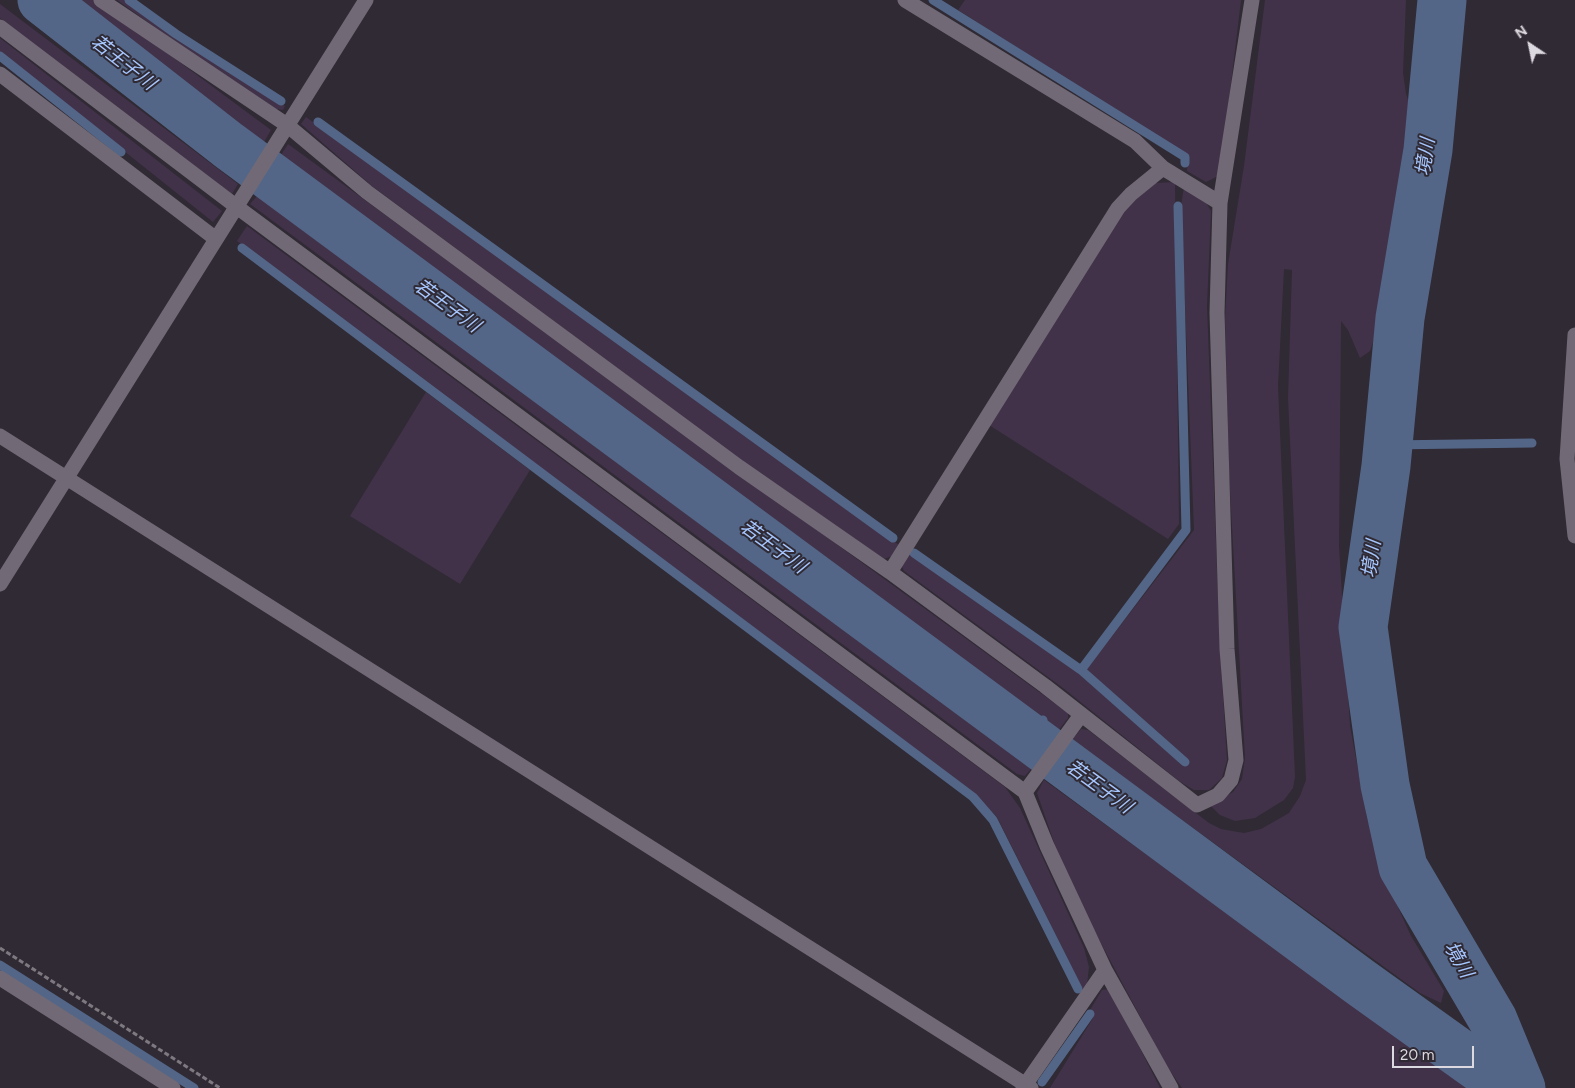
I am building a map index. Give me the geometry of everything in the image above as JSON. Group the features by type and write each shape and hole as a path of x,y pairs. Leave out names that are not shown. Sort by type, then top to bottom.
{"street":[{"path":"101,0 287,126 367,192 740,467 890,572 1081,715 1197,805 1218,795 1231,780 1236,760 1227,650 1217,323 1220,202 1252,0"},
{"path":"0,584 366,0"},
{"path":"905,0 1135,141 1163,168 1220,202"},
{"path":"0,27 237,207 1029,786 1047,846 1105,970 1171,1088"},
{"path":"0,74 216,239"},
{"path":"890,572 1118,208 1131,194 1163,168"},
{"path":"1575,335 1567,459 1575,536"},
{"path":"0,436 1027,1087 1105,970"},
{"path":"1029,786 1081,715"},
{"path":"0,978 173,1088"}],"path":[{"path":"0,948 220,1088"}],"shaded area":[{"path":"72,0 96,0 271,130 264,142"},
{"path":"117,0 126,0 175,36 285,106 283,110 276,109 185,49"},
{"path":"965,0 1241,0 1220,175 1206,182 1187,171 1188,156 958,10"},
{"path":"1265,0 1406,0 1403,73 1406,94 1414,118 1416,139 1395,225 1377,331 1370,351 1360,358 1348,330 1341,321 1339,546 1350,726 1367,818 1386,881 1411,936 1444,991 1441,1003 1420,993 1072,740 1081,729 1088,730 1209,823 1221,829 1244,833 1261,829 1289,813 1300,796 1306,780 1288,398 1292,270 1284,269 1278,386 1295,777 1293,788 1284,800 1255,818 1235,821 1220,815 1211,806 1233,792 1242,779 1245,758 1229,473 1225,318 1228,264 1244,166"},
{"path":"0,4 238,184 232,194 0,18"},
{"path":"0,38 222,211 213,222 0,52"},
{"path":"306,117 899,545 892,556 884,559 727,450 372,186 301,124"},
{"path":"288,144 1068,713 1068,718 1058,731 281,155"},
{"path":"1175,182 1179,524 1168,539 989,425 1124,209 1155,183"},
{"path":"1184,187 1203,197 1211,211 1207,306 1220,649 1227,760 1222,778 1209,790 1194,790 1179,781 1063,688 904,571 901,564 909,553 1074,669 1184,764 1189,762 1086,670 1194,530 1181,206"},
{"path":"257,196 1031,769 1025,776 1017,774 250,204"},
{"path":"247,226 1005,787 1020,808 1084,948 1089,967 1087,985 1083,990 997,817 973,793 237,241"},
{"path":"426,392 530,470 460,584 350,516"},
{"path":"1044,780 1466,1088 1182,1088 1166,1065 1087,917 1058,854 1037,793"},
{"path":"1110,989 1160,1088 1050,1088 1093,1018 1090,1010 1102,990"}],"waterway":[{"name":"若王子川","path":"42,0 228,145 1360,982 1508,1088"},
{"path":"129,0 176,34 281,101"},
{"path":"933,0 1185,157 1185,163"},
{"name":"境川","path":"1442,0 1428,150 1400,318 1386,466 1363,627 1385,785 1403,867 1493,1020 1521,1088"},
{"path":"0,56 121,152"},
{"path":"318,122 893,538"},
{"path":"1081,670 1186,530 1178,206"},
{"path":"242,248 973,797 993,820 1078,989"},
{"path":"1388,445 1532,443"},
{"path":"914,553 1081,670 1185,762"},
{"path":"1030,737 1043,720"},
{"path":"0,965 194,1088"},
{"path":"1042,1082 1090,1014"}]}
